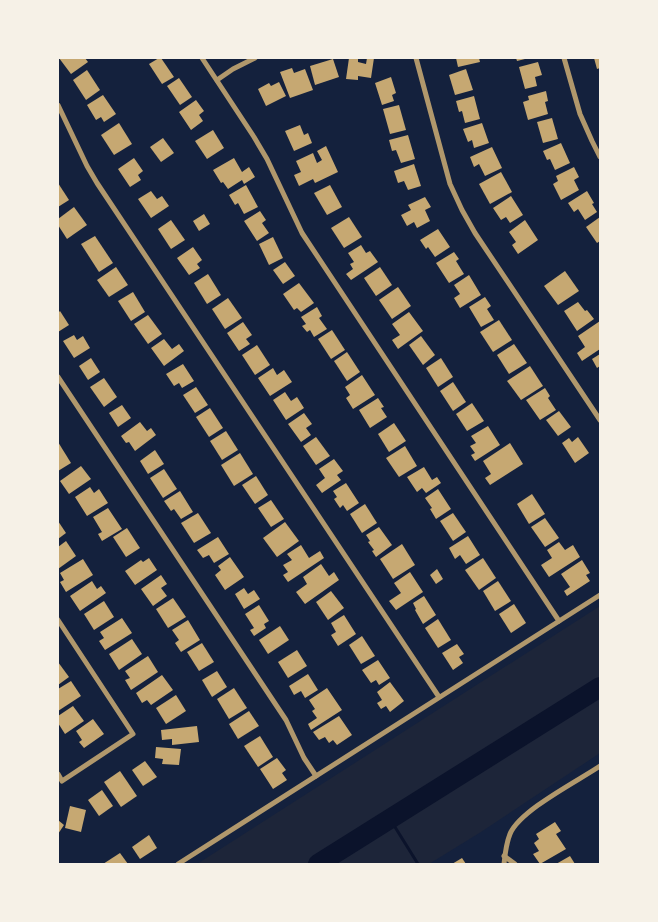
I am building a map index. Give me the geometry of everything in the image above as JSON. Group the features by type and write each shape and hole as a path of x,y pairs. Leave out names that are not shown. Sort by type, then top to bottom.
{"street":[{"path":"202,58 267,159 302,233 559,621"},
{"path":"217,80 233,69 255,58"},
{"path":"416,58 450,184 462,210 474,233 600,420"},
{"path":"564,58 580,114 600,157"},
{"path":"58,105 97,183 439,697"},
{"path":"58,377 286,720 304,758 316,776"},
{"path":"178,864 600,594"},
{"path":"58,620 133,734 62,781 58,774"},
{"path":"504,864 510,832 520,819 535,807 600,766"},
{"path":"504,856 515,864"}],"shaded area":[{"path":"600,606 600,753 481,832 429,864 197,864"}],"building":[{"path":"59,58 85,58 88,62 71,74"},
{"path":"161,58 174,77 162,84 149,64"},
{"path":"349,58 358,58 358,62 366,64 367,58 374,58 371,78 358,76 358,80 346,79"},
{"path":"456,58 479,58 480,62 458,67"},
{"path":"516,58 529,58 517,61"},
{"path":"594,58 600,58 600,68 597,69"},
{"path":"333,59 339,77 315,85 310,66"},
{"path":"538,62 542,75 535,77 537,86 525,89 519,67"},
{"path":"292,68 294,73 305,69 313,90 290,98 280,72"},
{"path":"466,69 473,90 455,95 449,75"},
{"path":"87,70 100,90 86,100 73,80"},
{"path":"391,77 396,93 392,95 394,101 382,105 375,83"},
{"path":"179,78 192,97 180,105 167,86"},
{"path":"279,82 286,96 266,106 258,89 269,83 271,86"},
{"path":"546,91 548,101 545,102 548,114 528,120 523,102 529,100 528,96"},
{"path":"103,95 116,114 104,122 101,117 96,120 87,105"},
{"path":"474,96 480,119 465,123 462,111 459,112 456,101"},
{"path":"196,100 204,111 199,115 203,121 191,130 179,112"},
{"path":"399,105 406,130 390,134 383,109"},
{"path":"552,118 558,139 543,143 537,122"},
{"path":"119,123 132,144 114,155 101,135"},
{"path":"482,123 489,143 474,148 472,140 468,142 463,129"},
{"path":"300,125 304,135 308,133 312,143 294,151 285,131"},
{"path":"213,130 224,148 207,159 195,141"},
{"path":"408,135 415,159 401,163 396,150 392,151 389,140"},
{"path":"163,138 174,153 161,162 150,147"},
{"path":"561,143 570,163 555,170 550,159 547,160 543,151"},
{"path":"326,146 338,172 315,183 313,179 299,186 294,175 301,172 296,161 313,153 317,163 322,160 317,151"},
{"path":"492,147 502,168 485,176 479,164 474,167 470,157"},
{"path":"134,158 143,171 138,175 141,180 130,187 118,169"},
{"path":"234,158 242,172 249,167 255,177 244,184 242,180 228,189 223,182 221,183 213,170"},
{"path":"414,164 421,186 408,190 404,181 398,183 394,171"},
{"path":"574,167 579,177 574,180 579,190 561,200 553,184 558,181 556,176"},
{"path":"501,172 512,192 490,204 479,184"},
{"path":"58,183 69,200 58,207"},
{"path":"246,185 258,207 244,214 238,203 235,205 229,195"},
{"path":"330,185 342,207 327,215 314,193"},
{"path":"151,191 157,199 162,196 169,206 151,218 138,199"},
{"path":"587,191 597,212 585,220 578,209 574,212 568,203"},
{"path":"511,196 523,215 510,223 506,217 501,220 493,208"},
{"path":"425,197 431,207 425,210 430,221 417,228 414,222 407,226 401,215 411,210 408,205"},
{"path":"74,207 87,225 67,239 58,225 58,219"},
{"path":"260,211 266,220 262,223 269,233 257,241 244,221"},
{"path":"204,214 210,224 199,231 193,221"},
{"path":"349,217 362,237 344,248 331,228"},
{"path":"600,217 600,241 597,243 586,227"},
{"path":"171,220 185,240 171,249 158,229"},
{"path":"525,220 538,240 518,254 512,245 516,242 509,232"},
{"path":"438,229 450,247 435,257 420,240"},
{"path":"95,236 113,263 99,272 81,244"},
{"path":"273,237 283,258 269,265 259,244"},
{"path":"361,245 366,253 370,251 378,262 351,280 346,274 353,269 350,264 354,262 348,253"},
{"path":"193,247 202,260 197,264 200,268 189,275 177,258"},
{"path":"454,252 459,259 456,261 464,274 449,283 436,263"},
{"path":"285,262 295,276 283,284 273,270"},
{"path":"116,267 128,285 109,297 97,280"},
{"path":"380,267 392,285 376,296 364,278"},
{"path":"565,271 579,291 558,305 544,286"},
{"path":"208,274 221,295 207,304 194,283"},
{"path":"469,275 481,295 460,308 454,298 460,294 454,285"},
{"path":"299,283 314,303 301,312 297,308 294,310 283,294"},
{"path":"398,287 411,306 392,319 379,300"},
{"path":"133,292 145,312 131,321 118,301"},
{"path":"485,297 491,306 487,309 494,320 481,327 469,307"},
{"path":"228,298 242,318 225,329 212,309"},
{"path":"578,302 594,319 577,331 564,311"},
{"path":"317,307 322,316 319,318 327,329 314,337 310,330 307,332 302,326 306,324 301,317"},
{"path":"60,311 69,325 58,332 58,313"},
{"path":"409,312 423,331 398,349 392,340 400,335 392,324"},
{"path":"148,315 162,334 148,344 134,324"},
{"path":"499,320 512,340 493,352 480,332"},
{"path":"600,321 600,349 582,361 577,353 585,347 578,336"},
{"path":"243,322 252,335 246,339 250,344 239,351 227,333"},
{"path":"332,330 345,350 331,359 318,339"},
{"path":"74,335 77,340 83,336 90,348 74,358 63,341"},
{"path":"421,336 435,355 423,365 409,345"},
{"path":"164,339 172,349 179,344 184,351 164,366 151,348"},
{"path":"514,344 527,363 509,374 497,355"},
{"path":"257,345 270,365 255,375 242,355"},
{"path":"347,352 360,372 347,381 334,361"},
{"path":"600,354 600,366 597,368 592,359"},
{"path":"91,358 100,372 88,380 79,366"},
{"path":"441,358 453,377 438,387 426,368"},
{"path":"183,364 194,381 182,388 179,383 174,386 166,374"},
{"path":"530,366 543,386 521,400 507,381"},
{"path":"273,368 277,375 284,370 292,382 270,396 258,378"},
{"path":"362,375 375,395 353,409 346,398 350,395 345,387"},
{"path":"104,378 117,397 104,407 90,387"},
{"path":"453,382 466,402 453,411 440,391"},
{"path":"196,387 208,405 195,413 183,395"},
{"path":"545,388 550,396 548,398 556,410 540,420 526,400"},
{"path":"285,392 291,401 297,397 304,408 286,420 273,400"},
{"path":"378,398 384,407 381,408 387,417 370,428 359,410"},
{"path":"472,403 484,421 467,431 456,414"},
{"path":"122,405 131,418 118,427 109,413"},
{"path":"210,408 223,428 209,437 196,417"},
{"path":"559,411 571,427 558,436 546,420"},
{"path":"304,413 312,424 306,428 311,435 301,442 288,424"},
{"path":"140,422 147,431 151,428 156,435 135,451 129,442 126,443 121,436"},
{"path":"394,423 406,441 389,452 378,434"},
{"path":"488,426 500,445 475,461 471,455 475,453 470,446 476,443 471,436"},
{"path":"226,431 238,450 222,460 210,441"},
{"path":"316,437 330,456 316,465 303,446"},
{"path":"578,437 589,453 575,463 562,443 569,438 572,442"},
{"path":"58,442 71,463 58,471"},
{"path":"510,443 523,464 490,485 485,478 491,474 483,461"},
{"path":"405,446 417,466 399,477 386,458"},
{"path":"155,450 164,464 148,474 140,461"},
{"path":"240,453 253,474 234,486 221,465"},
{"path":"334,459 343,471 337,475 341,480 322,493 316,485 325,478 319,469"},
{"path":"81,466 91,479 69,494 60,481"},
{"path":"424,467 432,480 437,477 441,483 426,493 422,488 417,492 407,477"},
{"path":"164,469 177,489 163,498 150,478"},
{"path":"256,476 268,495 255,504 242,485"},
{"path":"346,483 359,503 347,511 343,505 340,508 334,499 337,497 333,491"},
{"path":"90,487 94,493 99,489 108,503 87,516 75,497"},
{"path":"438,489 451,509 436,519 430,509 432,508 425,498"},
{"path":"180,491 193,512 181,519 174,509 171,511 164,501"},
{"path":"532,494 545,514 529,524 517,504"},
{"path":"271,500 284,519 271,527 258,508"},
{"path":"365,504 377,523 362,533 350,514"},
{"path":"108,508 122,529 102,541 98,534 102,532 93,517"},
{"path":"198,513 211,533 194,543 181,523"},
{"path":"453,513 466,532 453,541 440,521"},
{"path":"545,518 559,538 545,547 531,527"},
{"path":"58,521 66,533 58,539"},
{"path":"285,522 299,541 277,557 263,538"},
{"path":"379,527 392,545 376,557 366,535"},
{"path":"127,528 140,548 126,557 113,537"},
{"path":"468,536 480,555 466,564 460,555 455,559 449,548"},
{"path":"218,537 229,554 214,563 209,555 203,558 197,550"},
{"path":"66,541 76,556 58,569 58,547"},
{"path":"559,542 565,550 573,545 580,557 549,577 541,565 552,558 547,550"},
{"path":"402,544 415,565 393,579 380,559"},
{"path":"301,545 309,558 320,551 324,558 288,582 283,575 288,572 283,565 292,560 287,554"},
{"path":"230,557 244,577 225,590 215,575 221,570 218,566"},
{"path":"149,558 157,570 135,585 125,571 141,560 143,562"},
{"path":"483,558 496,578 479,590 465,570"},
{"path":"83,559 93,575 66,592 60,582 64,580 60,573"},
{"path":"582,560 590,573 586,575 590,581 567,596 564,591 570,587 561,574"},
{"path":"321,564 329,576 334,572 339,580 305,604 296,592 307,584 303,577"},
{"path":"437,569 443,579 436,584 430,575"},
{"path":"410,572 423,592 396,610 389,601 401,593 394,583"},
{"path":"161,575 167,584 161,588 167,596 153,606 141,589"},
{"path":"92,581 97,589 101,586 106,593 80,611 70,596"},
{"path":"498,581 511,601 495,611 483,591"},
{"path":"244,588 248,594 254,590 260,599 244,609 235,594"},
{"path":"331,591 344,608 328,620 316,602"},
{"path":"424,596 436,615 423,624 413,603"},
{"path":"173,598 186,617 168,628 156,609"},
{"path":"104,601 114,617 94,630 84,614"},
{"path":"514,604 526,623 511,633 499,614"},
{"path":"259,605 269,621 264,624 266,628 254,636 250,630 254,628 245,614"},
{"path":"344,615 356,634 338,646 331,635 336,632 331,623"},
{"path":"122,618 132,633 105,650 99,641 104,638 100,632"},
{"path":"438,619 451,640 438,648 425,628"},
{"path":"188,620 200,640 181,652 175,643 179,640 172,630"},
{"path":"280,626 289,640 268,654 259,640"},
{"path":"362,636 375,656 361,664 349,645"},
{"path":"132,639 142,654 119,670 109,654"},
{"path":"202,643 214,662 199,671 187,652"},
{"path":"457,644 464,654 459,657 463,663 453,670 442,653"},
{"path":"297,650 307,666 288,678 278,662"},
{"path":"148,656 158,672 131,690 125,680 130,678 125,671"},
{"path":"378,660 390,678 379,685 376,680 371,683 362,670"},
{"path":"58,662 69,677 58,685"},
{"path":"217,671 227,687 212,697 202,680"},
{"path":"308,674 318,690 305,698 301,691 294,695 289,686"},
{"path":"162,675 173,690 151,705 147,700 142,703 136,693"},
{"path":"71,681 81,696 58,711 58,689"},
{"path":"390,682 404,701 390,712 386,706 381,709 377,703 382,700 377,692"},
{"path":"234,688 247,708 229,719 217,699"},
{"path":"327,688 342,710 311,730 308,724 317,718 312,711 315,709 309,700"},
{"path":"176,695 186,711 166,724 156,708"},
{"path":"73,706 84,721 65,734 58,723 58,716"},
{"path":"249,711 259,726 238,739 229,724"},
{"path":"339,716 352,735 337,745 333,740 329,743 325,737 319,740 313,732"},
{"path":"93,719 104,734 84,748 79,742 82,740 76,731"},
{"path":"197,726 199,742 172,745 172,739 162,740 161,730"},
{"path":"260,736 273,757 258,767 244,746"},
{"path":"156,747 181,749 179,765 162,764 163,759 155,758"},
{"path":"277,758 286,770 282,773 287,780 273,789 260,769"},
{"path":"145,761 157,777 143,786 132,770"},
{"path":"120,771 137,796 121,807 104,782"},
{"path":"102,790 113,806 99,816 88,800"},
{"path":"70,806 86,810 81,832 65,828"},
{"path":"58,820 64,825 58,834"},
{"path":"555,822 561,831 556,834 566,849 540,864 533,854 539,851 534,843 539,839 536,834"},
{"path":"149,835 157,848 140,859 132,847"},
{"path":"120,853 128,864 103,864"},
{"path":"570,856 575,864 556,864"},
{"path":"462,858 466,864 452,864"}],"waterway":[{"path":"318,864 600,687"},
{"path":"390,819 418,864"}]}
